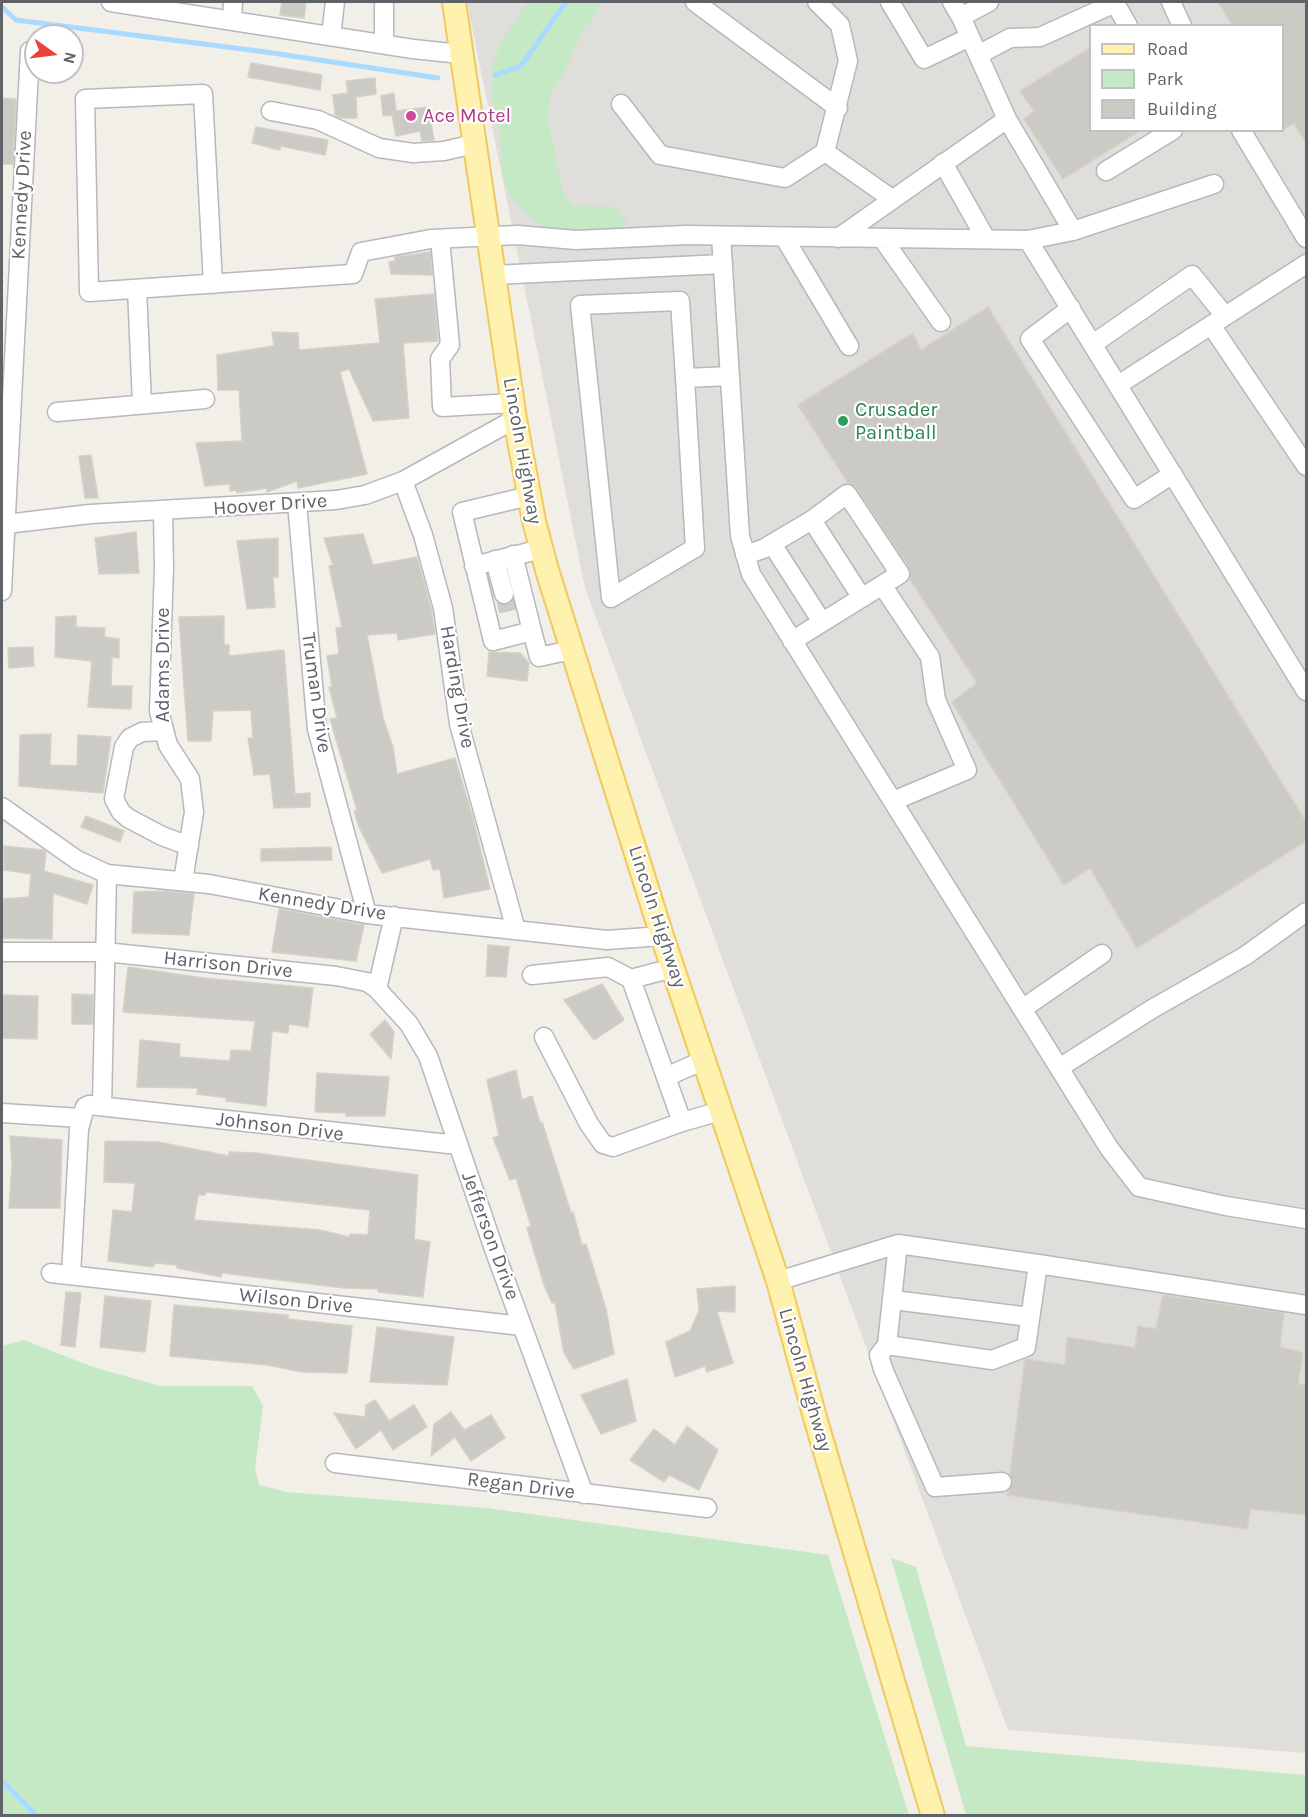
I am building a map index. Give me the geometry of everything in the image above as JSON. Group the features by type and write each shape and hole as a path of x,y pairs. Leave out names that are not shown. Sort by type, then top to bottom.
{"main road":[{"name":"Lincoln Highway","path":"454,2 514,411 541,549 662,936 778,1281 816,1421 933,1815"}],"street":[{"path":"117,2 384,45 461,54"},
{"path":"232,21 233,2"},
{"path":"331,36 335,2"},
{"path":"384,2 384,45"},
{"path":"695,2 838,108"},
{"path":"621,104 660,155 785,178 825,152 838,108 848,61 840,25 817,2"},
{"path":"890,2 924,59 970,37"},
{"path":"989,2 956,9 1007,119 1073,231"},
{"path":"1171,2 1181,24"},
{"path":"978,55 1010,38 1040,37 1115,3 1127,24"},
{"name":"Kennedy Drive","path":"2,591 28,84"},
{"path":"213,284 204,94 86,99 89,292 213,284 352,274 361,252 440,239 487,236 518,235 576,240 686,235 1028,240 1073,231 1214,184"},
{"path":"271,111 318,120 379,148 413,153 444,151 474,144"},
{"path":"838,237 1007,119"},
{"path":"1106,171 1170,132"},
{"path":"1242,132 1306,238"},
{"path":"825,152 891,199"},
{"path":"944,163 986,239"},
{"path":"721,236 740,536 751,574 1109,1148 1139,1187 1226,1206 1306,1219"},
{"path":"784,237 849,346"},
{"path":"882,238 941,322"},
{"path":"440,239 450,345 440,359 442,407 514,411"},
{"path":"1028,240 1306,691"},
{"path":"493,275 723,264"},
{"path":"1119,385 1306,264"},
{"path":"1093,344 1192,275 1306,466"},
{"path":"137,289 142,404"},
{"path":"680,301 685,378 695,548 611,598 580,305 680,301"},
{"path":"1071,308 1030,339 1134,499 1173,474"},
{"path":"685,378 730,376"},
{"path":"57,412 205,399"},
{"name":"Hoover Drive","path":"6,524 90,514 163,512 297,503 365,495 403,481 514,411"},
{"name":"Harding Drive","path":"403,481 423,535 443,608 459,724 516,930"},
{"path":"746,555 772,544 812,520 847,494 900,574 792,641"},
{"path":"519,628 493,641 462,512 529,496"},
{"name":"Truman Drive","path":"297,503 317,729 367,914"},
{"name":"Adams Drive","path":"163,512 164,568 159,711 163,730 193,788 195,812 183,881"},
{"path":"812,520 862,598"},
{"path":"772,544 822,622"},
{"path":"474,566 541,549"},
{"path":"504,558 504,594"},
{"path":"504,558 519,628 539,657 572,650"},
{"path":"882,585 930,657 936,700 966,770 893,801"},
{"path":"163,730 142,732 130,738 124,747 114,799 121,812 128,818 162,836 189,846"},
{"name":"Kennedy Drive","path":"2,807 77,860 107,874 183,881 367,914 607,940 662,936"},
{"path":"71,1275 81,1118 85,1107 102,1106 107,874"},
{"path":"1059,1068 1152,1009 1245,956 1306,912"},
{"path":"377,989 394,916"},
{"path":"607,940 608,967"},
{"name":"Harrison Drive","path":"2,952 105,952 336,976 367,982 377,989"},
{"path":"1022,1009 1102,954"},
{"path":"532,975 608,967 631,979 673,968"},
{"path":"631,979 682,1122"},
{"name":"Jefferson Drive","path":"377,989 409,1024 428,1056 522,1326 584,1494"},
{"path":"544,1037 589,1124 603,1144 613,1147 682,1122 721,1111"},
{"path":"666,1077 704,1060"},
{"name":"Johnson Drive","path":"102,1106 334,1134 458,1145"},
{"path":"2,1113 81,1118"},
{"path":"778,1281 898,1244 1306,1305"},
{"path":"898,1244 887,1345 879,1355 883,1369 935,1487 1002,1482"},
{"path":"887,1345 992,1360 1026,1347 1038,1264"},
{"name":"Wilson Drive","path":"51,1273 522,1326"},
{"path":"893,1300 1030,1317"},
{"name":"Regan Drive","path":"335,1463 707,1508"}],"shaded area":[{"path":"467,2 1306,2 1306,1753 1008,1730 585,588"}],"green space":[{"path":"528,2 600,2 596,14 582,31 565,71 550,95 548,120 563,192 574,206 617,207 627,221 617,237 551,233 533,221 509,194 502,174 500,129 492,97 493,65 501,41"},
{"path":"24,1340 93,1367 160,1386 252,1386 263,1406 255,1469 259,1485 287,1492 487,1508 828,1555 909,1815 2,1815 2,1346"},
{"path":"891,1558 916,1567 966,1746 1306,1775 1306,1815 966,1815"}],"building":[{"path":"282,2 306,2 304,18 280,15"},
{"path":"1218,2 1306,2 1306,143 1294,123 1284,129 1284,24 1232,24"},
{"path":"1089,49 1089,132 1138,132 1063,179 1024,119 1034,111 1020,91"},
{"path":"251,63 322,75 320,90 248,77"},
{"path":"375,78 376,94 356,97 357,118 341,118 335,115 333,95 348,93 346,81"},
{"name":"Ace Motel","path":"394,93 396,111 428,107 434,140 422,141 420,131 396,136 392,115 383,116 381,96"},
{"path":"2,98 16,99 13,164 2,164"},
{"path":"256,127 328,140 325,155 280,146 280,150 252,143"},
{"path":"430,252 432,275 391,274 389,262 395,261 395,257"},
{"path":"434,294 438,341 403,343 409,418 373,421 349,369 340,372 367,474 298,488 297,481 267,492 267,488 237,493 236,490 230,491 230,484 205,486 196,443 242,441 239,390 218,390 217,355 274,346 272,332 298,333 299,350 380,343 375,299"},
{"path":"988,307 1306,822 1306,841 1137,948 1090,868 1064,885 952,702 977,683 910,579 909,568 856,488 848,483 798,405 913,333 921,350"},
{"path":"91,455 98,498 85,498 79,456"},
{"path":"136,532 139,573 99,574 95,538"},
{"path":"363,534 373,565 417,557 431,608 435,634 398,640 397,633 367,635 383,718 393,747 397,774 455,758 473,818 490,889 444,898 440,869 433,870 430,859 382,873 359,827 354,811 357,810 330,719 337,718 329,687 332,687 327,656 339,654 336,628 342,627 329,566 333,565 324,538"},
{"path":"278,538 278,577 273,577 275,607 247,609 237,541"},
{"path":"76,616 76,627 105,628 104,637 119,639 119,658 112,657 111,686 132,686 131,709 88,707 92,661 55,657 56,617"},
{"path":"224,616 224,645 229,645 229,656 284,650 295,794 310,793 310,807 274,808 270,774 254,775 248,738 253,738 251,710 213,711 211,741 188,741 179,617"},
{"path":"33,647 34,666 9,668 8,648"},
{"path":"489,652 520,653 529,663 527,681 487,676"},
{"path":"51,734 50,765 77,766 78,735 111,737 103,793 19,786 20,735"},
{"path":"86,816 124,831 120,842 81,827"},
{"path":"4,846 43,850 46,852 44,871 93,885 87,904 53,893 52,939 2,938 2,899 29,897 31,874 4,870"},
{"path":"331,847 332,860 261,861 261,849"},
{"path":"166,891 194,894 189,935 132,933 134,892"},
{"path":"279,909 364,925 356,961 272,952"},
{"path":"488,945 509,947 506,977 486,976"},
{"path":"128,967 203,978 313,988 308,1027 289,1024 288,1033 272,1031 266,1106 226,1101 227,1098 197,1094 198,1088 137,1087 140,1040 180,1044 179,1057 230,1061 231,1050 251,1051 255,1021 123,1012"},
{"path":"602,984 624,1020 594,1040 564,1000"},
{"path":"72,994 93,995 93,1024 72,1024"},
{"path":"2,995 38,996 37,1039 2,1038"},
{"path":"385,1020 394,1032 391,1059 370,1034"},
{"path":"516,1070 522,1100 532,1096 540,1123 542,1122 582,1245 586,1244 606,1309 614,1354 574,1369 564,1353 555,1302 552,1303 544,1285 527,1228 531,1226 516,1178 510,1180 493,1138 499,1136 487,1080"},
{"path":"317,1073 389,1077 385,1116 346,1116 346,1113 315,1112"},
{"path":"10,1136 62,1140 60,1208 9,1208 12,1165"},
{"path":"105,1141 158,1142 229,1156 229,1152 256,1153 418,1175 414,1239 430,1242 423,1297 378,1292 378,1289 344,1288 222,1273 221,1277 177,1268 177,1265 155,1263 153,1267 108,1261 113,1210 132,1212 135,1183 104,1182","holes":["206,1192 370,1210 368,1235 350,1234 349,1237 320,1230 194,1220 198,1195 205,1195"]},
{"path":"735,1286 735,1312 717,1311 733,1363 707,1372 705,1366 675,1377 666,1342 690,1331 699,1311 697,1289"},
{"path":"66,1292 81,1293 75,1347 61,1345"},
{"path":"1163,1295 1284,1313 1280,1347 1303,1353 1298,1384 1306,1385 1306,1515 1251,1509 1247,1529 1007,1495 1013,1482 1010,1474 1025,1359 1065,1365 1067,1337 1135,1348 1138,1326 1156,1329"},
{"path":"105,1296 151,1301 145,1352 100,1347"},
{"path":"174,1305 288,1315 288,1319 352,1326 347,1373 302,1372 267,1365 170,1356"},
{"path":"377,1327 454,1337 447,1385 370,1382"},
{"path":"627,1379 636,1421 601,1434 581,1395"},
{"path":"375,1400 389,1421 414,1405 427,1427 393,1450 381,1430 356,1449 334,1413 365,1417 366,1405"},
{"path":"451,1412 464,1430 461,1432 491,1415 505,1438 471,1461 455,1437 431,1456 434,1424"},
{"path":"687,1426 718,1450 699,1490 669,1475 664,1482 630,1460 654,1429 675,1445"}],"waterway":[{"path":"495,75 521,66 566,2"},
{"path":"2,7 16,20 266,52 438,78"},
{"path":"2,1781 37,1816"}],"tunnel":[{"path":"504,594 510,619"}],"place":[{"name":"Ace Motel","path":"411,116"},
{"name":"Crusader Paintball","path":"843,421"}]}
